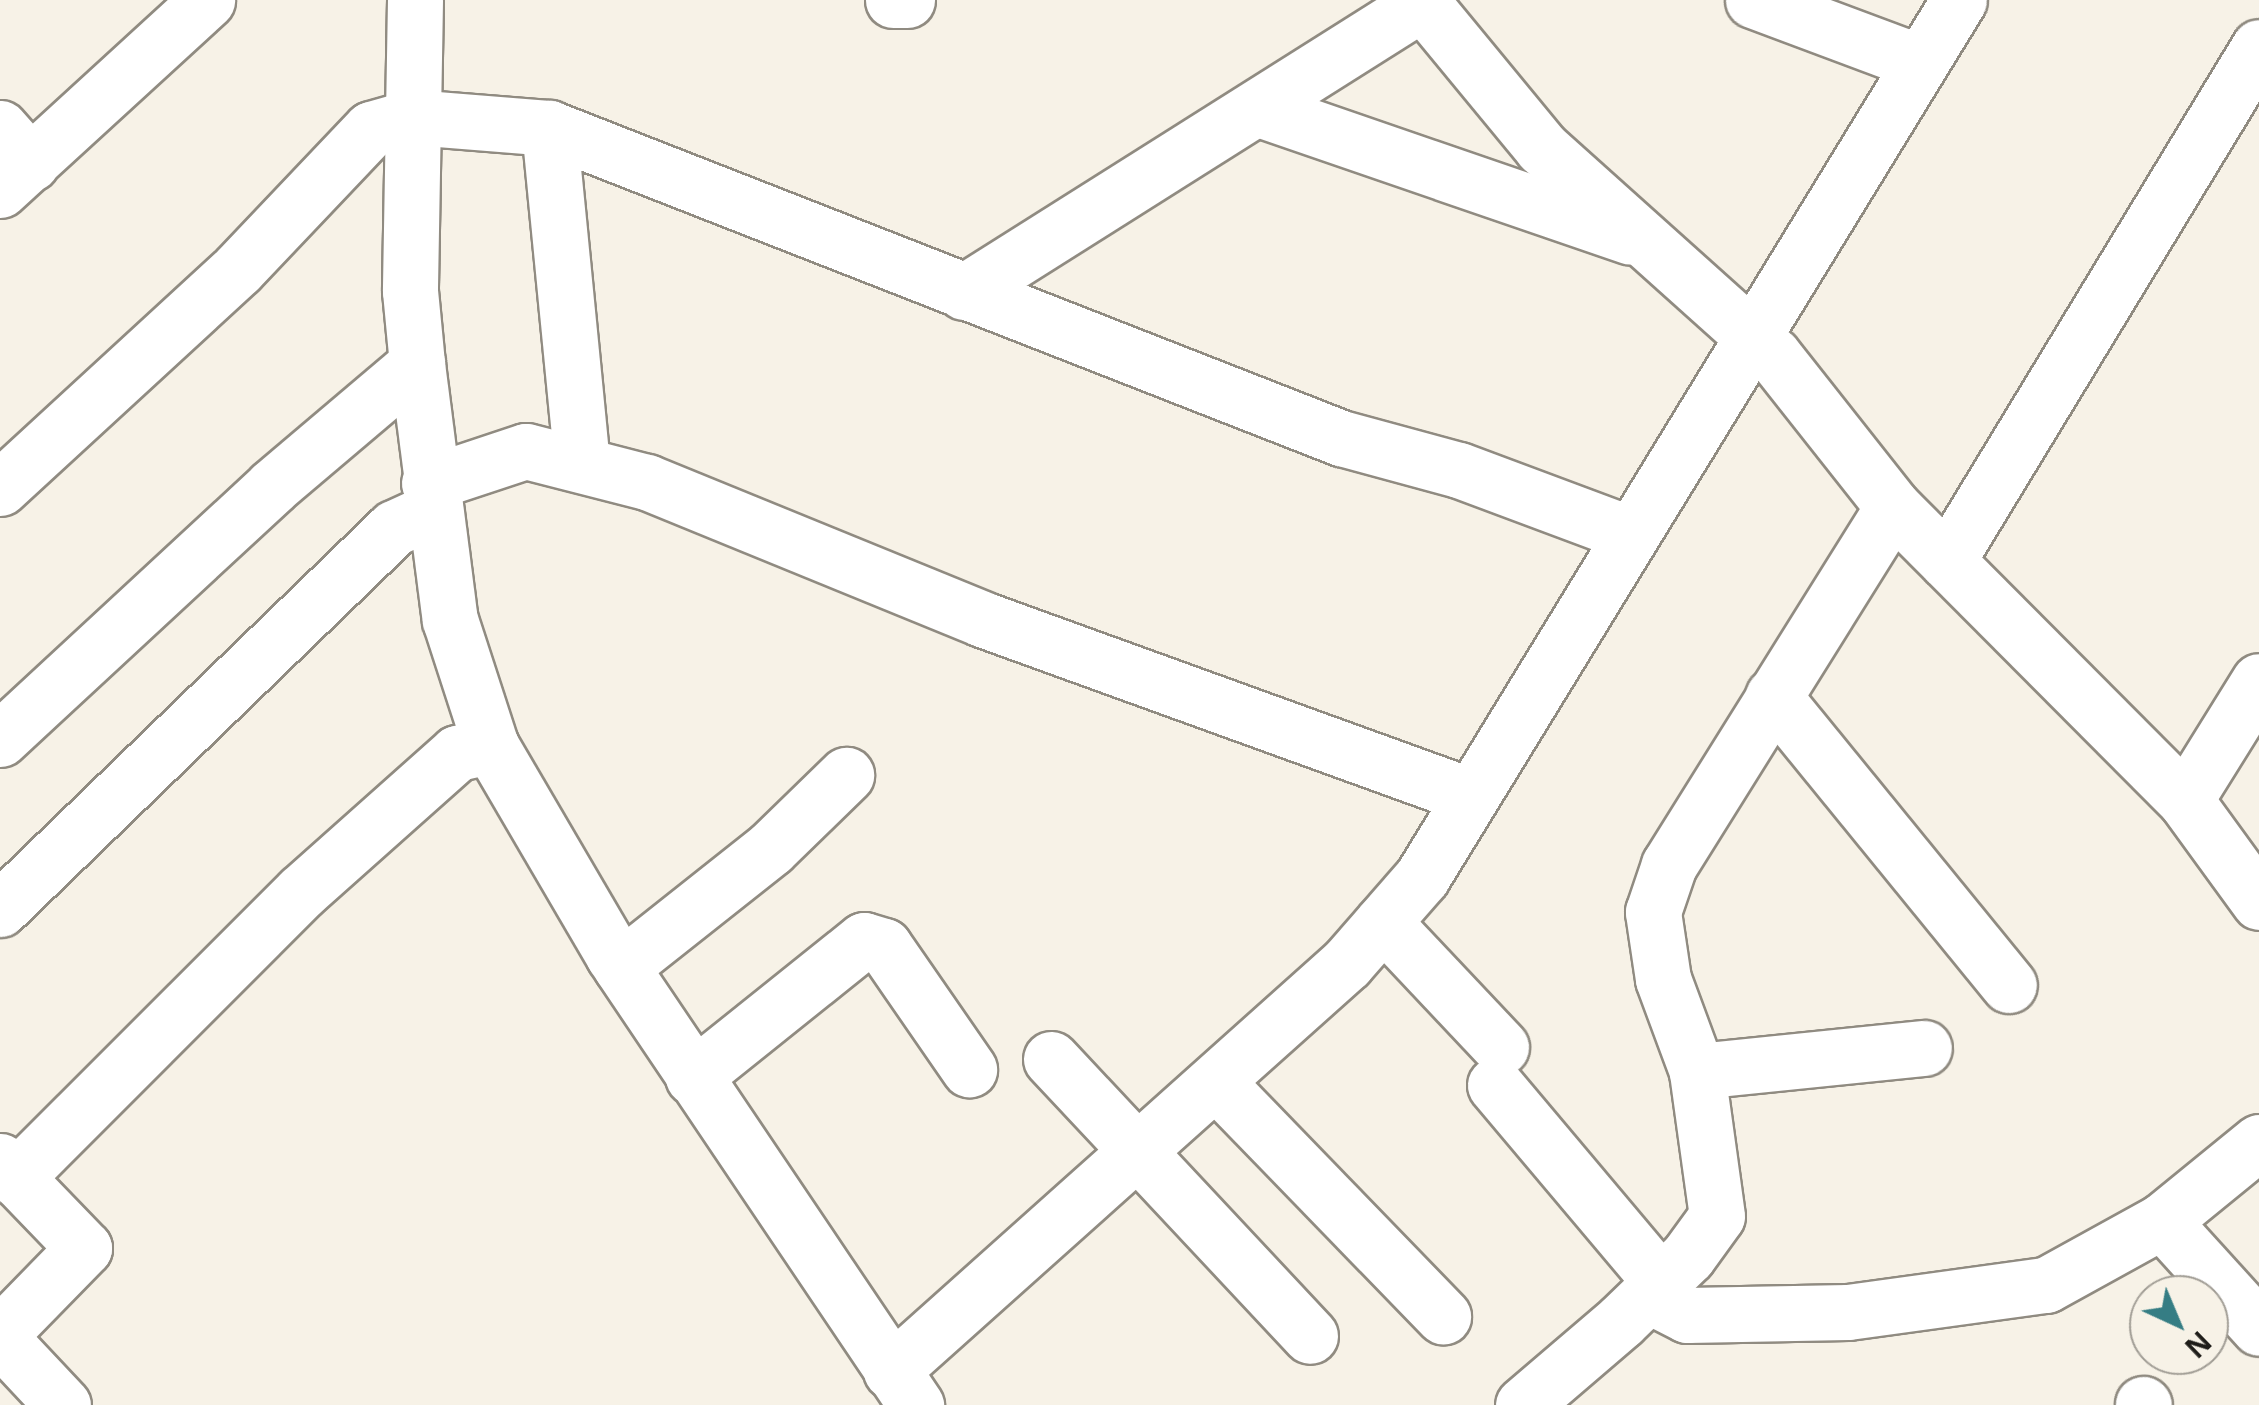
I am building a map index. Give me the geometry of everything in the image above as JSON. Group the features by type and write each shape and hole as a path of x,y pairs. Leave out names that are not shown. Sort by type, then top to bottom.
{"street":[{"path":"10,160 207,0"},
{"path":"415,0 410,291 416,364 450,620 491,746 621,967 903,1388 1142,1150 1383,922 1422,877 1959,0"},
{"path":"893,0 908,0"},
{"path":"1753,0 1919,62"},
{"path":"964,292 1116,191 1259,109 1421,2 1542,148 1753,337 1892,507 2185,800 2259,902"},
{"path":"1947,562 2259,46"},
{"path":"1259,109 1648,242"},
{"path":"0,488 238,268 371,129 412,117 549,128 1341,438 1459,470 1630,534"},
{"path":"549,128 582,464"},
{"path":"0,739 273,486 416,364"},
{"path":"0,909 394,528 431,497 526,451 647,482 982,619 1471,796"},
{"path":"1523,1405 1654,1288 1716,1216 1697,1071 1663,979 1654,912 1670,865 1892,507"},
{"path":"2185,800 2259,681"},
{"path":"1773,696 2010,985"},
{"path":"63,1405 0,1336 84,1248 7,1170 301,892 457,753 491,746"},
{"path":"621,967 771,848 846,775"},
{"path":"1383,922 1498,1066 1654,1288 1687,1315 1848,1312 2046,1285 2162,1221 2259,1142"},
{"path":"694,1077 864,940 884,946 969,1069"},
{"path":"1697,1071 1924,1048"},
{"path":"1051,1059 1142,1150 1310,1336"},
{"path":"1217,1083 1443,1316"},
{"path":"2162,1221 2259,1328"}]}
